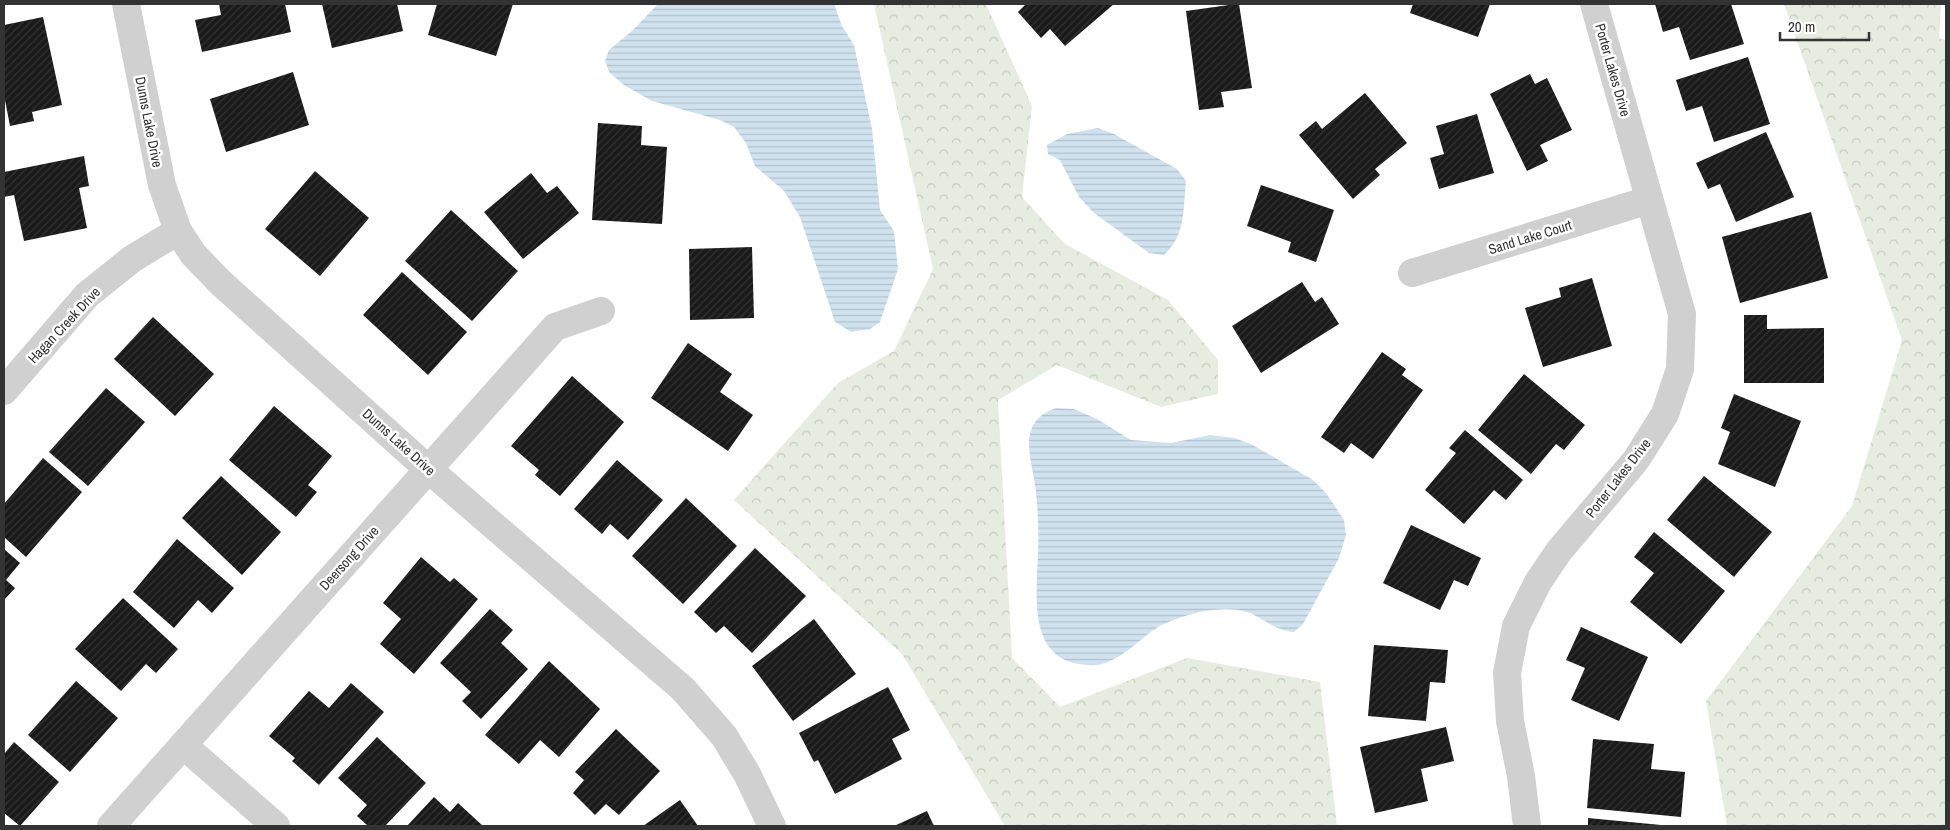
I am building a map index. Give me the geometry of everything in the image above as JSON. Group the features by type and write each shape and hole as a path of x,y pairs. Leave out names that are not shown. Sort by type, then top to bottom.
{"street":[{"name":"Dunns Lake Drive","path":"126,4 162,185 178,230 193,254 221,283 428,469 683,689 724,736 746,774 772,826"},
{"name":"Porter Lakes Drive","path":"1527,826 1521,776 1510,721 1506,673 1516,626 1538,582 1559,552 1636,460 1665,414 1680,369 1682,314 1594,4"},
{"name":"Sand Lake Court","path":"1412,273 1649,200"},
{"name":"Hagan Creek Drive","path":"4,391 87,295 132,259 178,230"},
{"name":"Deersong Drive","path":"112,826 555,327 602,311"},
{"path":"183,745 276,826"}],"green space":[{"path":"874,4 986,4 1032,106 1022,197 1065,244 1168,300 1218,360 1218,394 1161,407 1057,365 998,400 1012,658 1060,707 1187,658 1320,682 1337,826 1005,826 902,654 734,500 838,383 894,351 933,269"},
{"path":"1784,4 1941,4 1939,38 1946,40 1946,826 1727,826 1706,701 1852,506 1902,340"}],"water":[{"path":"658,4 834,4 842,26 854,45 872,129 880,210 894,231 898,269 880,322 870,329 851,332 835,322 800,217 784,191 755,166 746,143 734,127 720,120 652,101 624,85 609,72 605,61 609,50 633,30"},
{"path":"1098,128 1114,134 1177,169 1186,181 1184,211 1180,230 1171,247 1164,255 1149,253 1094,213 1079,197 1060,160 1048,154 1047,145 1067,134"},
{"path":"1056,408 1074,409 1097,419 1131,440 1171,443 1210,435 1234,438 1251,444 1313,480 1326,493 1344,520 1346,535 1339,558 1303,624 1294,632 1276,627 1244,611 1228,609 1211,610 1187,615 1162,625 1130,649 1108,662 1092,665 1079,664 1062,659 1051,649 1043,636 1039,620 1037,603 1038,515 1029,444 1030,433 1035,423 1043,414"}],"building":[{"path":"219,4 285,4 291,32 202,52 195,20 221,15"},
{"path":"322,4 397,4 403,31 332,48"},
{"path":"437,4 513,4 496,56 428,35"},
{"path":"1026,4 1114,4 1065,46 1050,29 1041,38 1018,12"},
{"path":"1239,4 1252,88 1221,92 1224,107 1199,110 1186,11"},
{"path":"1413,4 1490,4 1478,37 1410,13"},
{"path":"1655,4 1731,4 1744,44 1690,60 1679,27 1663,32"},
{"path":"43,17 62,105 32,112 34,121 10,126 4,95 4,25"},
{"path":"1748,57 1770,124 1714,142 1702,106 1686,111 1676,80"},
{"path":"293,72 309,125 226,152 210,99"},
{"path":"1530,74 1535,84 1547,78 1572,130 1540,145 1548,161 1527,171 1490,94"},
{"path":"1365,93 1407,143 1375,169 1380,175 1353,199 1299,135 1316,121 1322,129"},
{"path":"1477,114 1494,173 1439,189 1430,158 1444,154 1436,126"},
{"path":"598,123 642,126 641,145 667,147 662,224 592,220"},
{"path":"1766,132 1794,197 1736,222 1720,184 1708,189 1696,163"},
{"path":"84,156 89,186 79,188 87,228 24,241 14,195 4,197 4,172"},
{"path":"315,171 369,218 320,276 265,229"},
{"path":"531,173 547,193 557,186 579,213 523,259 484,212"},
{"path":"1261,185 1334,210 1316,262 1288,252 1291,242 1247,226"},
{"path":"451,210 518,271 472,321 405,261"},
{"path":"1811,212 1828,278 1740,303 1722,237"},
{"path":"752,247 754,318 690,320 689,249"},
{"path":"402,272 467,332 428,375 363,315"},
{"path":"1592,278 1612,346 1543,367 1525,308 1561,297 1559,288"},
{"path":"1302,282 1315,302 1322,297 1339,324 1261,373 1232,326"},
{"path":"1744,315 1767,315 1767,329 1824,328 1824,383 1744,383"},
{"path":"153,317 214,374 175,416 114,359"},
{"path":"688,343 732,374 720,392 753,415 728,451 651,398"},
{"path":"1382,352 1406,369 1402,375 1423,390 1373,459 1351,443 1344,453 1321,437"},
{"path":"1524,374 1585,425 1564,450 1556,444 1531,474 1478,430"},
{"path":"572,376 624,422 560,496 535,475 539,470 511,446"},
{"path":"106,388 145,422 88,486 49,452"},
{"path":"1734,394 1801,421 1775,487 1718,464 1730,432 1721,428"},
{"path":"274,406 332,456 308,485 317,492 296,517 229,460"},
{"path":"1465,430 1523,480 1506,500 1494,490 1464,524 1425,490 1456,453 1449,448"},
{"path":"43,458 82,492 26,557 4,537 4,504"},
{"path":"617,460 663,500 628,540 610,524 602,534 574,509"},
{"path":"221,476 281,532 242,575 182,518"},
{"path":"1704,476 1772,532 1734,577 1667,520"},
{"path":"686,498 737,546 683,604 632,556"},
{"path":"1411,525 1481,558 1468,586 1454,580 1440,610 1383,583"},
{"path":"1654,532 1725,591 1681,644 1630,602 1654,573 1634,557"},
{"path":"177,539 234,588 212,613 198,600 174,628 133,592"},
{"path":"755,548 806,596 752,653 724,626 716,633 694,612"},
{"path":"4,549 20,563 6,580 15,588 4,600"},
{"path":"421,557 450,582 454,578 478,599 414,674 380,644 401,619 383,603"},
{"path":"123,598 178,649 156,673 146,664 121,691 75,649"},
{"path":"490,609 513,630 501,643 528,669 481,719 462,701 471,692 440,663"},
{"path":"814,619 856,674 793,721 752,666"},
{"path":"1581,627 1648,657 1619,721 1571,700 1585,668 1566,660"},
{"path":"1374,645 1448,650 1445,683 1430,682 1426,721 1368,716"},
{"path":"549,661 600,709 559,757 540,740 519,764 485,735"},
{"path":"76,681 118,718 70,772 28,735"},
{"path":"351,683 384,712 319,785 292,761 295,758 269,736 309,691 329,708"},
{"path":"888,687 910,730 892,739 902,759 835,794 818,760 814,762 799,733"},
{"path":"1446,727 1454,761 1421,769 1428,801 1375,813 1360,747"},
{"path":"616,729 660,771 619,815 606,804 595,815 573,793 584,780 575,772"},
{"path":"377,737 426,783 385,826 368,826 357,816 367,805 338,778"},
{"path":"1593,739 1654,744 1651,769 1685,772 1681,817 1587,808"},
{"path":"14,742 59,782 20,826 4,813 4,754"},
{"path":"434,797 450,812 458,803 483,826 407,826"},
{"path":"680,800 698,826 643,826"},
{"path":"927,811 934,826 894,826"},
{"path":"1588,818 1661,825 1661,826 1588,826"}]}
